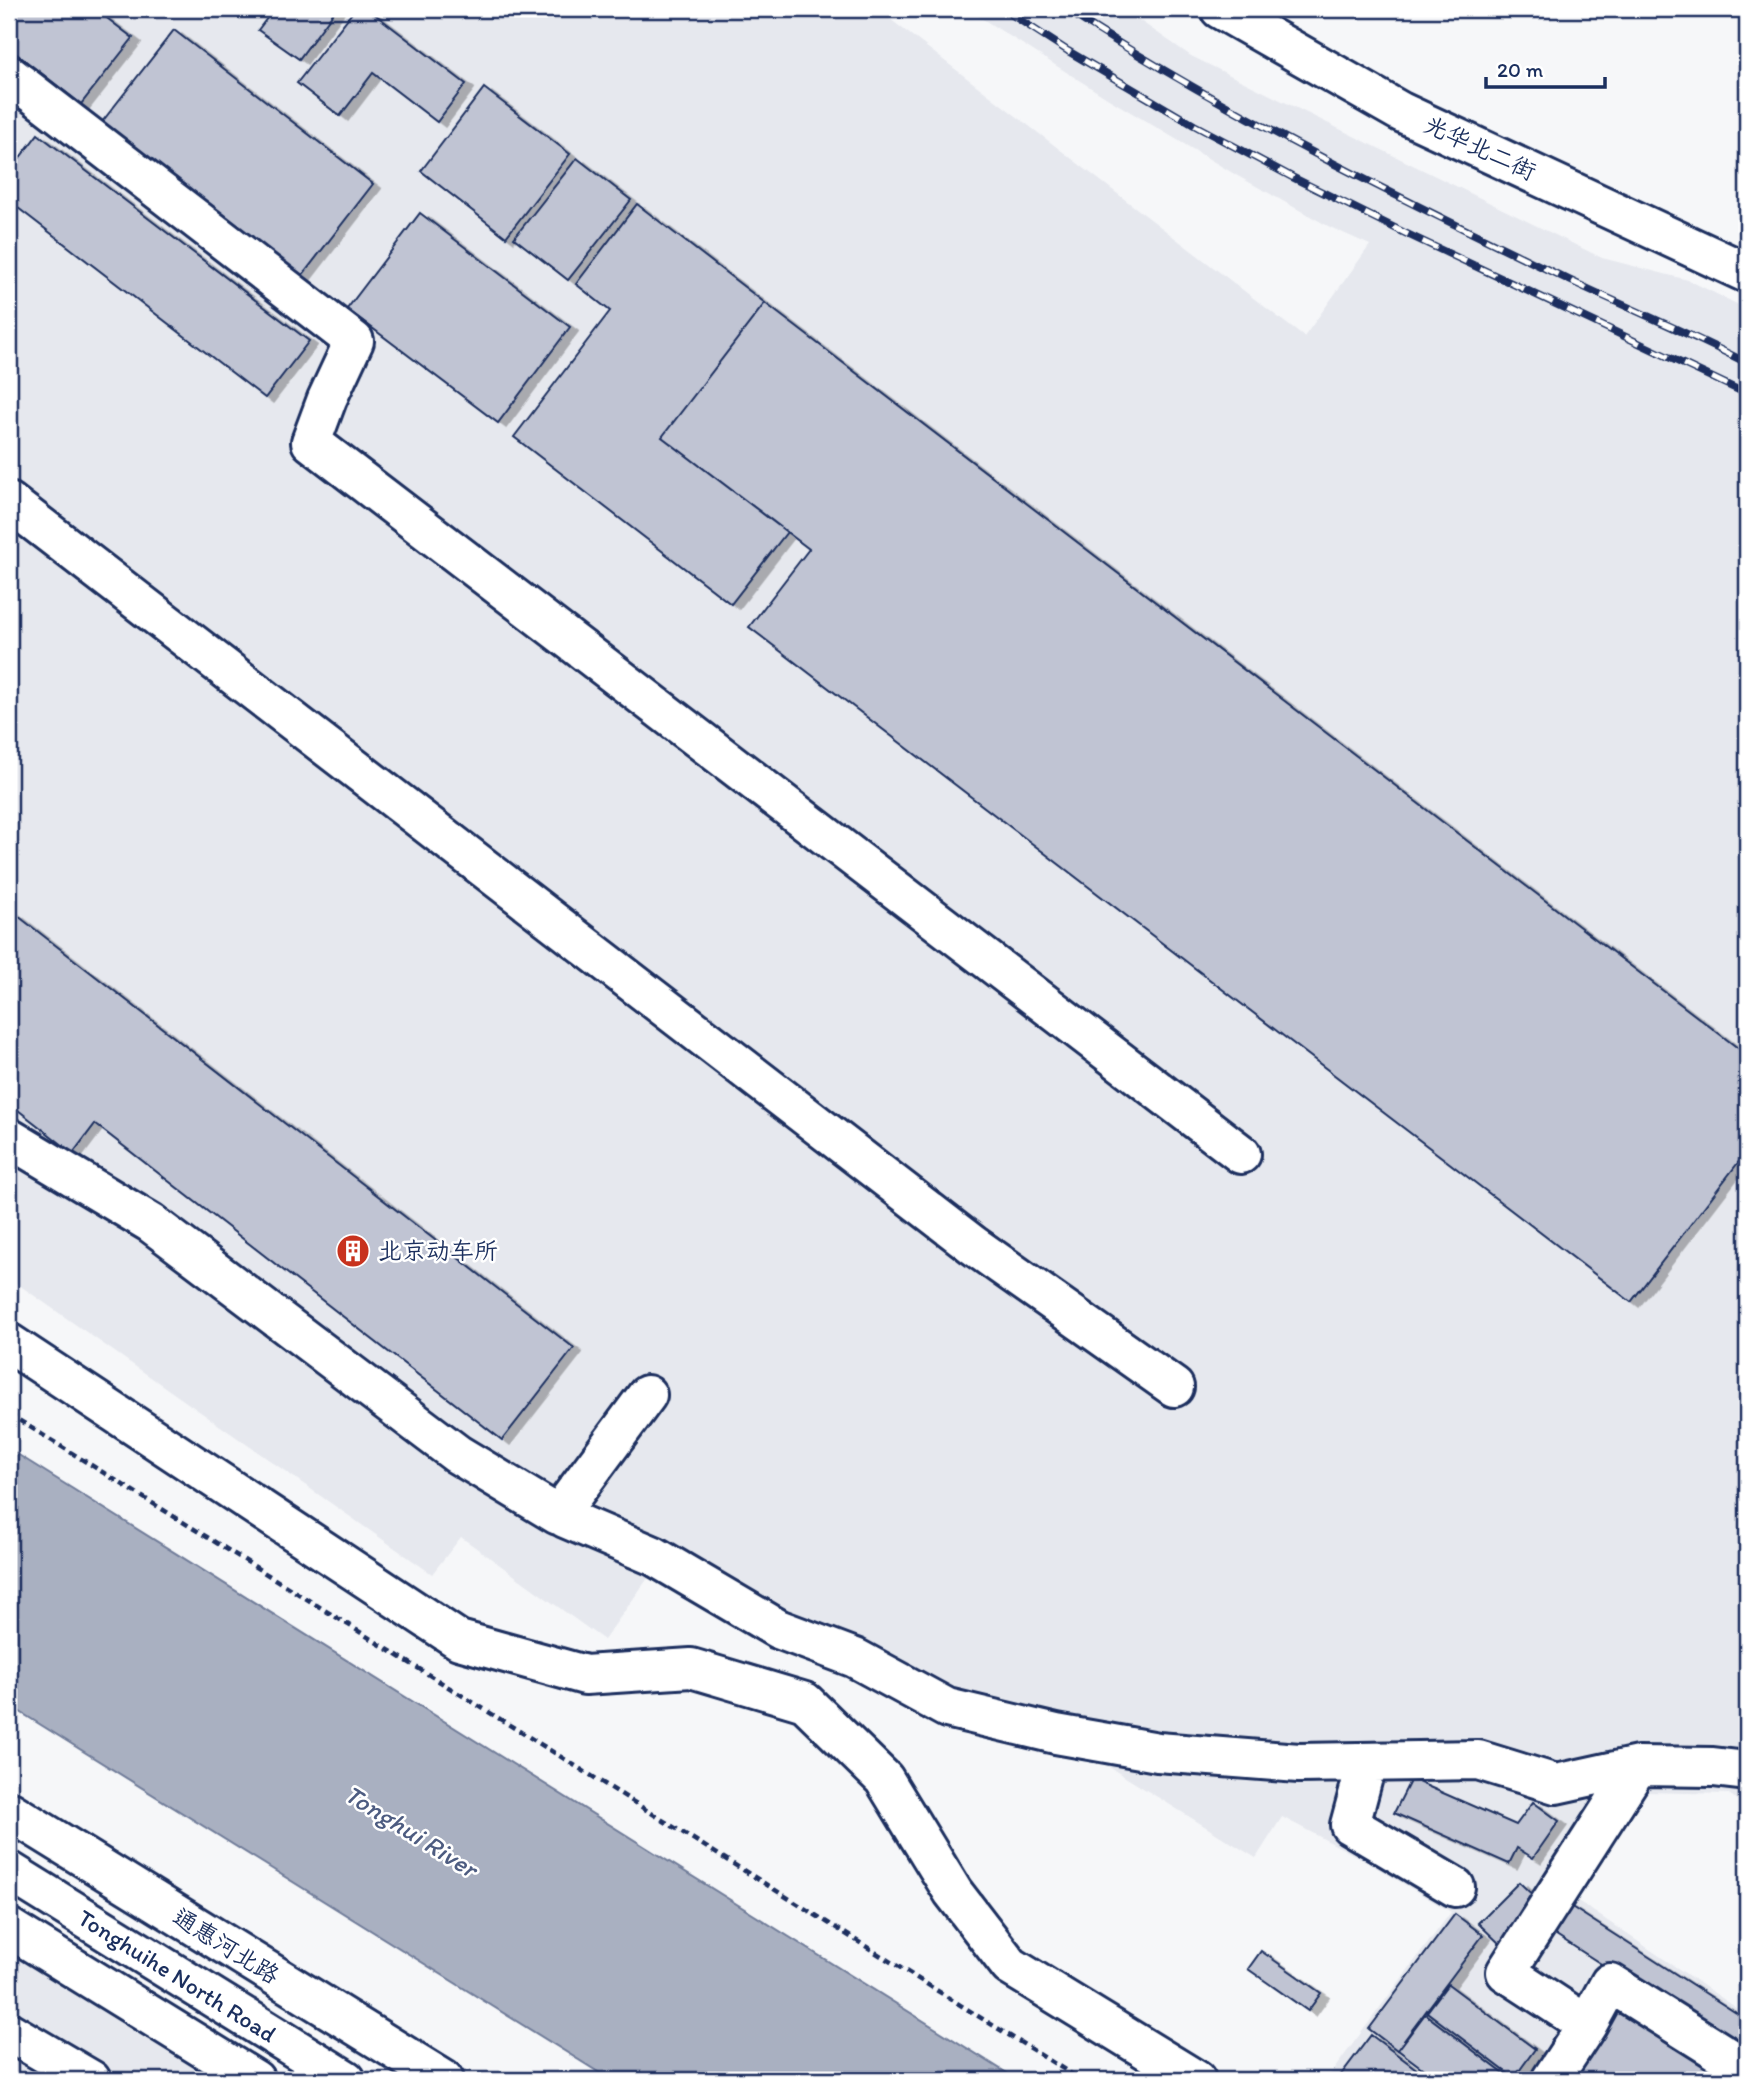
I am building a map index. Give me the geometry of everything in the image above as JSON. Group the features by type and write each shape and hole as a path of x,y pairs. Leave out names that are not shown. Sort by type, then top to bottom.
{"main road":[{"name":"光华北二街","path":"1220,9 1401,112 1747,273"},
{"path":"9,75 354,341 327,399 311,442 1241,1154"},
{"path":"9,502 973,1245 1174,1387"},
{"path":"9,1138 151,1223 457,1454 558,1515 647,1395"},
{"path":"9,1343 459,1640 585,1675 691,1668 805,1702 884,1779 953,1892 1010,1966 1196,2080"},
{"path":"565,1518 654,1556 778,1629 855,1658 947,1708 1056,1734 1158,1752 1299,1763 1478,1760 1556,1784 1638,1766 1747,1771"},
{"path":"1367,1762 1350,1825 1455,1887"},
{"path":"1587,2025 1506,1972 1638,1766"},
{"name":"通惠河北路","path":"9,1811 444,2080"},
{"name":"Tonghuihe North Road","path":"9,1871 346,2080"},
{"name":"Tonghuihe North Road","path":"9,1928 255,2080"},
{"path":"1551,2080 1611,1983 1747,2069"},
{"path":"9,2032 91,2080"}],"path":[{"path":"9,1413 1081,2080"}],"shaded area":[{"path":"9,9 877,9 1304,337 1370,245 1330,227 1236,175 1107,98 967,9 1123,9 1191,56 1602,258 1688,280 1747,309 1747,1807 1729,1794 1644,1792 1569,1895 1747,2015 1747,2080 1326,2080 1451,1912 1364,1860 1282,1817 1256,1858 1101,1762 1041,1754 938,1725 846,1667 653,1571 604,1640 461,1537 432,1574 9,1278"},
{"path":"9,1950 222,2080 9,2080"}],"water":[{"name":"Tonghui River","path":"9,1449 1018,2080 611,2080 9,1705"}],"building":[{"path":"9,9 95,9 133,38 81,104 9,48"},
{"path":"274,9 336,9 299,59 258,30"},
{"path":"355,9 368,9 466,84 437,122 373,73 340,116 297,83"},
{"path":"174,30 373,184 301,277 102,122"},
{"path":"484,88 570,154 506,237 421,171"},
{"path":"38,134 309,341 265,398 9,201 9,172"},
{"path":"577,158 631,200 568,280 514,238"},
{"path":"637,204 765,303 662,437 787,532 731,604 514,437 610,311 576,284"},
{"path":"420,213 570,327 498,423 347,309"},
{"path":"765,303 1747,1055 1747,1151 1631,1302 749,627 809,549 662,437"},
{"name":"北京动车所","path":"9,909 574,1348 502,1440 95,1124 73,1153 9,1103"},
{"path":"1411,1779 1516,1825 1533,1802 1559,1821 1533,1858 1517,1848 1509,1864 1394,1813"},
{"path":"1519,1882 1541,1903 1501,1945 1478,1923"},
{"path":"1567,1904 1747,2020 1747,2058 1550,1931"},
{"path":"1455,1914 1483,1935 1397,2050 1369,2029"},
{"path":"1261,1951 1321,1993 1308,2011 1248,1969"},
{"path":"1448,1984 1535,2049 1514,2078 1427,2012"},
{"path":"1615,2001 1738,2080 1593,2080 1572,2067"},
{"path":"1425,2014 1512,2080 1438,2080 1398,2050"},
{"path":"1371,2035 1431,2080 1346,2080 1340,2076"}],"railway":[{"path":"1003,9 1068,51 1194,125 1292,177 1747,394"},
{"path":"1065,9 1187,84 1312,152 1505,249 1747,363"}],"place":[{"name":"北京动车所","path":"353,1251"}]}
